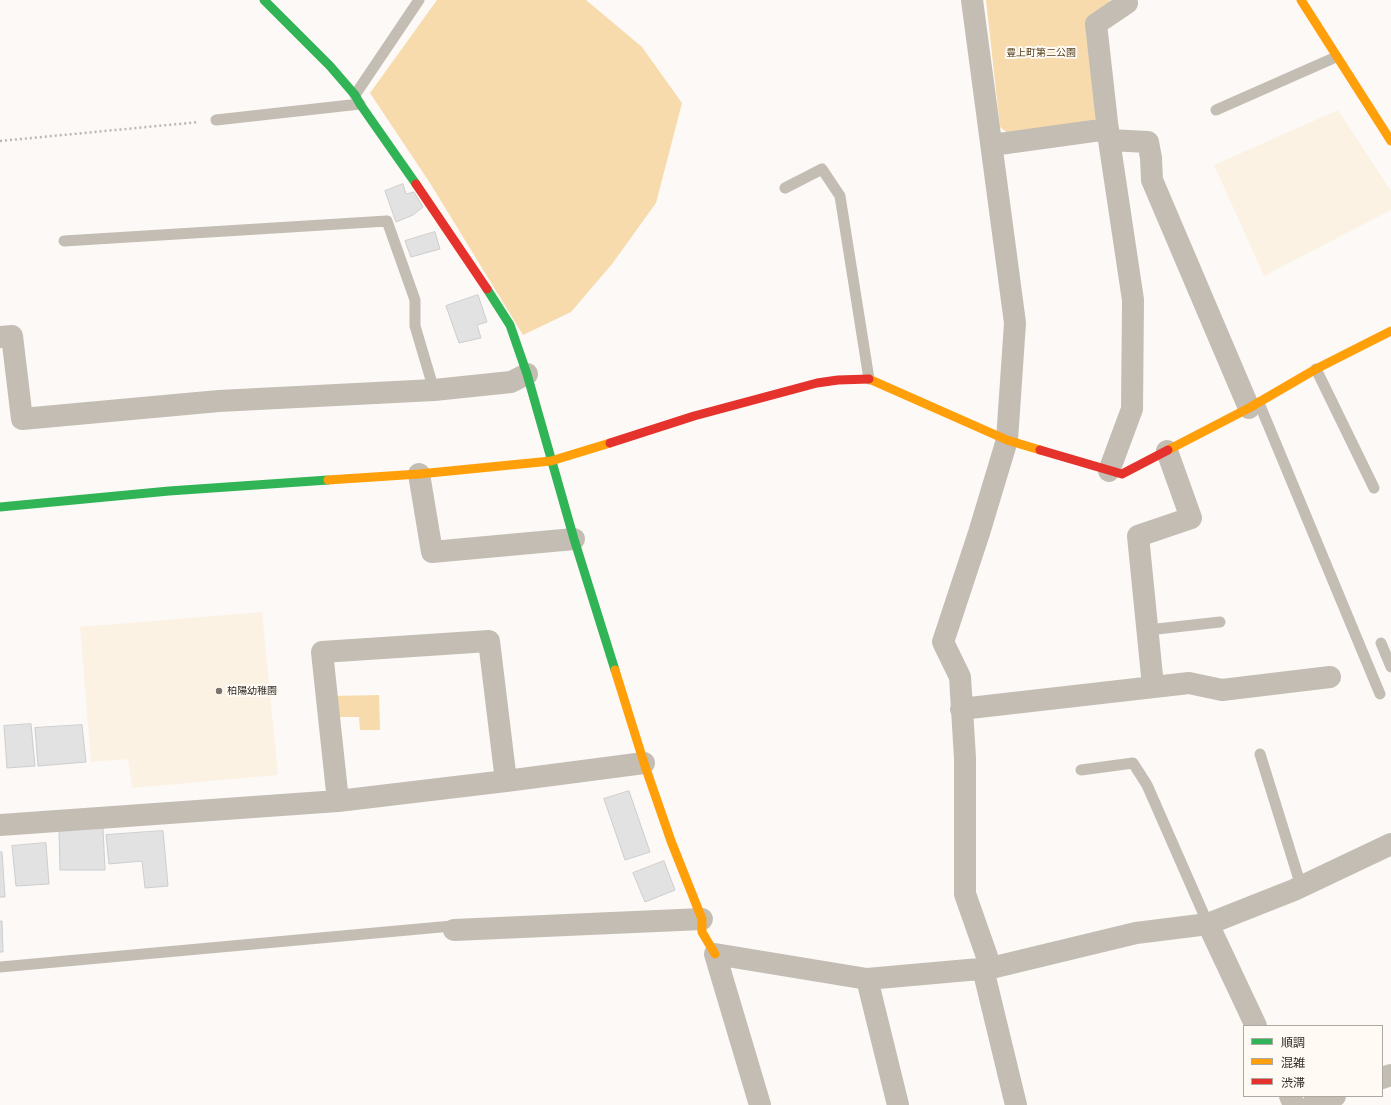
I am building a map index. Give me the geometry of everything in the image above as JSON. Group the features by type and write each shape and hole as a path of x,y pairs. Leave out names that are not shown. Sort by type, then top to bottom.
{"street":[{"path":"264,0 330,66 357,100 402,162 510,325 527,374 574,539 644,763 671,841 702,919 702,932 715,954 760,1105"},
{"path":"972,0 1015,323 1007,440 979,533 943,642 960,677 965,758 965,894 987,968 1016,1105"},
{"path":"1108,470 1132,410 1133,300 1108,134 1096,24 1127,3 1125,0"},
{"path":"1301,0 1391,142"},
{"path":"992,145 1108,134 1148,142 1151,158 1152,180 1254,406"},
{"path":"0,507 169,491 419,474 551,461 694,416 817,383 838,380 869,379 1007,440 1122,474 1254,406 1316,369 1391,331"},
{"path":"0,337 12,336 22,419 219,401 434,390 511,382 527,374"},
{"path":"1153,686 1138,536 1191,518 1167,451"},
{"path":"419,474 432,552 574,539"},
{"path":"338,801 322,652 489,641 506,781"},
{"path":"962,709 1153,686 1189,683 1222,690 1330,677"},
{"path":"0,825 338,801 644,763"},
{"path":"715,954 866,979 987,968 1136,933 1208,924 1301,886 1391,844"},
{"path":"454,930 702,919"},
{"path":"1208,924 1256,1025"},
{"path":"866,979 898,1105"},
{"path":"1312,1105 1333,1097"}],"lane":[{"path":"216,120 357,100 419,0"},
{"path":"1216,110 1336,56"},
{"path":"785,188 822,169 840,196 869,379"},
{"path":"64,241 387,221 415,300 415,326 434,390"},
{"path":"1316,369 1374,488"},
{"path":"1254,406 1380,694"},
{"path":"1148,630 1220,622"},
{"path":"1381,643 1391,667"},
{"path":"1260,754 1301,886"},
{"path":"1081,770 1133,763 1147,785 1208,924"},
{"path":"0,967 452,926 454,930"}],"path":[{"path":"0,141 216,120"}],"shaded area":[{"path":"1338,110 1391,191 1391,210 1264,276 1214,165"},
{"path":"262,612 278,775 132,788 128,759 91,762 80,627"}],"green space":[{"path":"437,0 586,0 642,47 682,103 656,203 612,264 571,312 523,335 430,183 370,93"},
{"name":"豊上町第二公園","path":"986,0 1110,0 1097,117 1090,124 1009,134 1000,127"},
{"path":"379,695 380,730 360,730 359,717 333,717 332,696"}],"building":[{"path":"403,184 406,194 414,192 423,207 413,215 396,222 385,191"},
{"path":"435,232 440,249 411,257 405,241"},
{"path":"478,295 487,322 477,325 481,338 459,343 446,306"},
{"path":"31,724 35,766 7,768 4,726"},
{"path":"82,725 86,762 38,766 35,728"},
{"path":"629,791 650,852 625,860 604,799"},
{"path":"103,828 105,870 60,870 59,830"},
{"path":"163,831 168,886 145,888 142,861 109,864 106,835"},
{"path":"46,843 49,884 16,886 12,846"},
{"path":"0,852 2,852 5,897 0,897"},
{"path":"664,861 675,890 645,902 633,873"},
{"path":"0,921 2,921 3,952 0,952"}],"traffic: fast":[{"path":"264,0 330,66 355,95 416,184"},
{"path":"487,289 510,325 527,374 574,539 615,670"},
{"path":"0,507 169,491 328,480"}],"traffic: slow":[{"path":"1301,0 1391,141"},
{"path":"1168,450 1249,408 1316,369 1391,331"},
{"path":"869,379 1007,440 1040,450"},
{"path":"328,480 419,474 551,461 610,443"},
{"path":"615,670 644,763 671,841 702,919 702,932 715,954"}],"traffic: jam":[{"path":"416,184 487,289"},
{"path":"610,443 694,416 817,383 838,380 869,379"},
{"path":"1040,450 1122,474 1168,450"}],"place":[{"name":"柏陽幼稚園","path":"219,691"}]}
